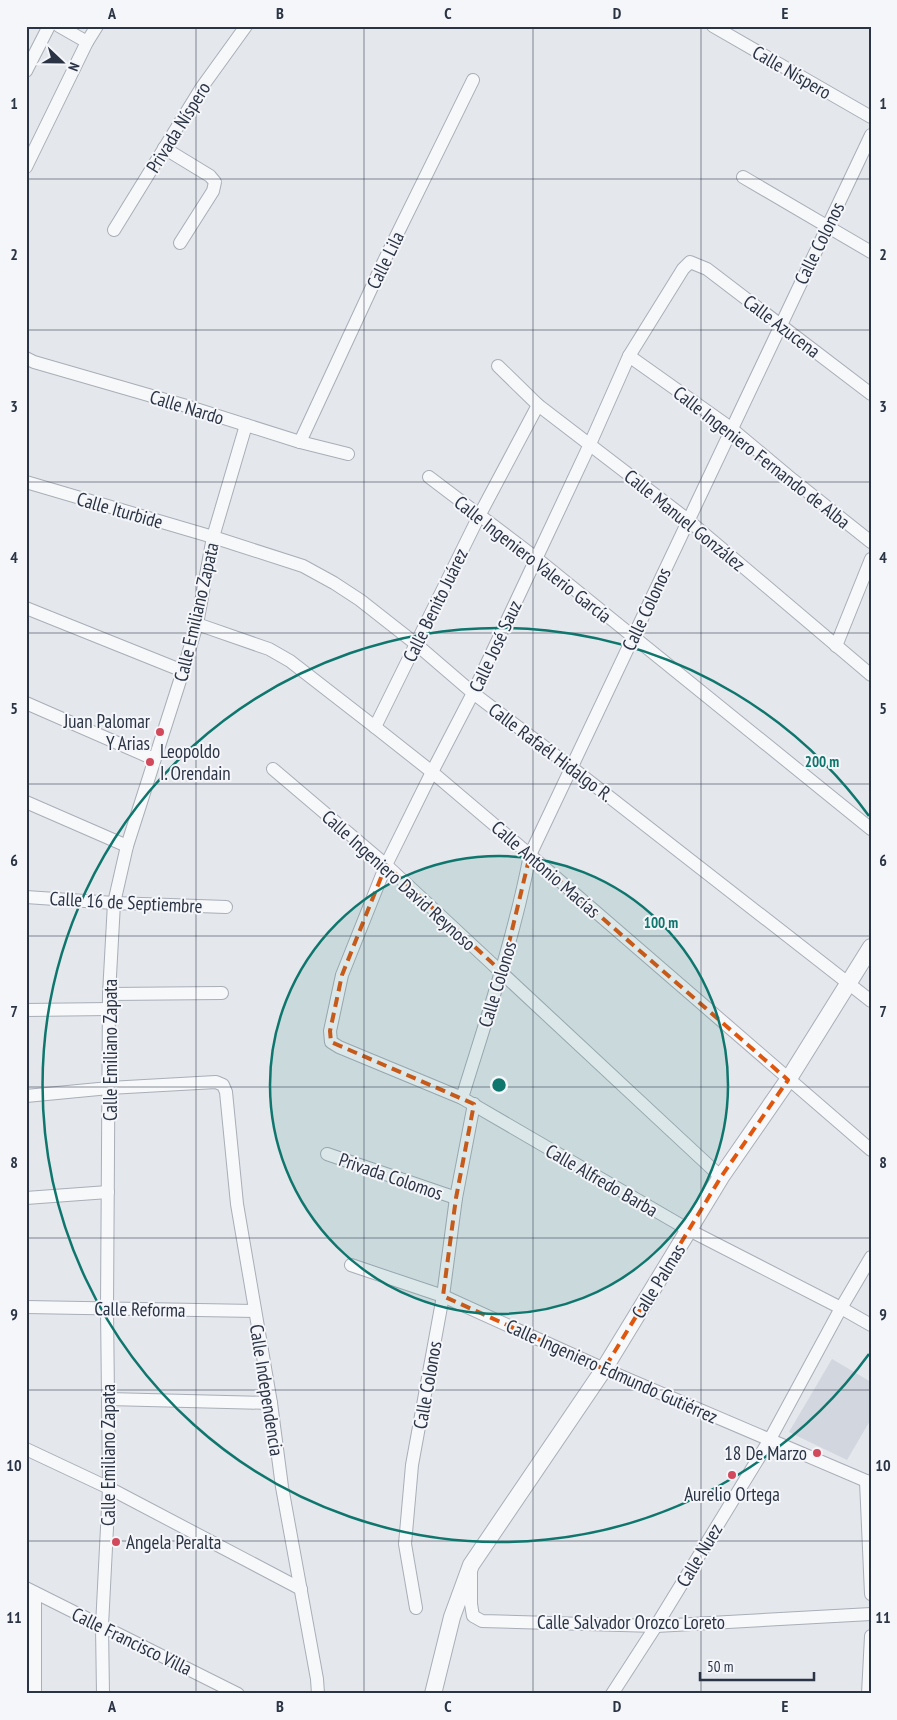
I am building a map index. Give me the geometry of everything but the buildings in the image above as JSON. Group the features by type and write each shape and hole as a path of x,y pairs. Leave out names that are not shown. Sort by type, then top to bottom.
{"street":[{"path":"26,71 49,26"},
{"path":"59,26 87,42"},
{"path":"26,167 87,42 97,26"},
{"name":"Privada Níspero","path":"114,230 202,87 246,26"},
{"name":"Calle Níspero","path":"713,26 871,117"},
{"name":"Calle Lila","path":"300,442 384,261 473,80"},
{"name":"Calle Colonos","path":"462,1098 502,972 524,887 530,855 871,135"},
{"path":"164,148 210,176 215,182 214,191 180,243"},
{"path":"743,177 827,228 871,252"},
{"name":"Calle Azucena","path":"690,262 707,269 871,394"},
{"name":"Calle José Sauz","path":"331,1042 330,1032 342,975 386,865 473,693 590,444 629,356 678,276 690,262"},
{"name":"Calle Ingeniero Fernando de Alba","path":"629,356 732,428 793,480 871,542"},
{"name":"Calle Nardo","path":"26,358 300,442 348,454"},
{"name":"Calle Manuel González","path":"498,366 538,405 688,520 871,675"},
{"name":"Calle Benito Juárez","path":"375,727 479,516 538,405"},
{"name":"Calle Emiliano Zapata","path":"103,1694 102,1626 109,1488 109,994 114,903 127,846 197,624 213,536 246,425"},
{"name":"Calle Ingeniero Valerio García","path":"429,477 536,558 871,829"},
{"name":"Calle Iturbide","path":"26,482 213,536"},
{"name":"Calle Rafaél Hidalgo R.","path":"213,536 303,566 360,600 416,644 473,693 572,767 871,1001"},
{"path":"836,646 871,559"},
{"path":"27,611 183,672"},
{"name":"Calle Antonio Macías","path":"197,624 269,649 290,661 375,727 432,772 530,855 871,1150"},
{"path":"26,703 154,759"},
{"name":"Calle Ingeniero David Reynoso","path":"273,769 386,865 721,1177"},
{"path":"26,802 127,846"},
{"name":"Calle 16 de Septiembre","path":"26,897 114,903 226,907"},
{"name":"Calle Palmas","path":"433,1694 452,1617 471,1566 604,1368 721,1177 788,1080 871,947"},
{"path":"109,994 222,994"},
{"path":"26,1010 109,1009"},
{"name":"Calle Alfredo Barba","path":"331,1042 474,1104 689,1230 871,1325"},
{"name":"Calle Independencia","path":"109,1088 216,1082 223,1085 226,1092 237,1204 271,1403 282,1487 317,1679 318,1694"},
{"path":"26,1096 109,1088"},
{"name":"Calle Colonos","path":"416,1608 405,1544 412,1465 443,1296 456,1198 474,1104"},
{"name":"Privada Colomos","path":"327,1154 456,1198"},
{"path":"26,1198 108,1192"},
{"name":"Calle Nuez","path":"612,1694 656,1626 769,1441 841,1308 871,1257"},
{"name":"Calle Ingeniero Edmundo Gutiérrez","path":"351,1265 443,1296 769,1441 868,1482"},
{"name":"Calle Reforma","path":"26,1307 254,1311"},
{"path":"108,1399 271,1403"},
{"path":"26,1449 109,1488 301,1589"},
{"path":"868,1482 871,1594"},
{"name":"Calle Salvador Orozco Loreto","path":"471,1566 471,1610 473,1616 482,1621 656,1626 871,1614"},
{"path":"31,1590 35,1694"},
{"name":"Calle Francisco Villa","path":"31,1590 238,1694"},
{"path":"868,1694 871,1636"}],"highlighted area":[{"path":"530,855 788,1080 721,1177 604,1369 443,1296 456,1198 474,1104 331,1042 330,1031 342,975 386,865 502,972"}],"shaded area":[{"path":"832,1359 871,1382 871,1419 847,1460 789,1432"}],"place":[{"name":"Juan Palomar Y Arias","path":"160,732"},
{"name":"Leopoldo I. Orendain","path":"150,762"},
{"name":"18 De Marzo","path":"817,1453"},
{"name":"Aurelio Ortega","path":"732,1475"},
{"name":"Angela Peralta","path":"116,1542"}]}
